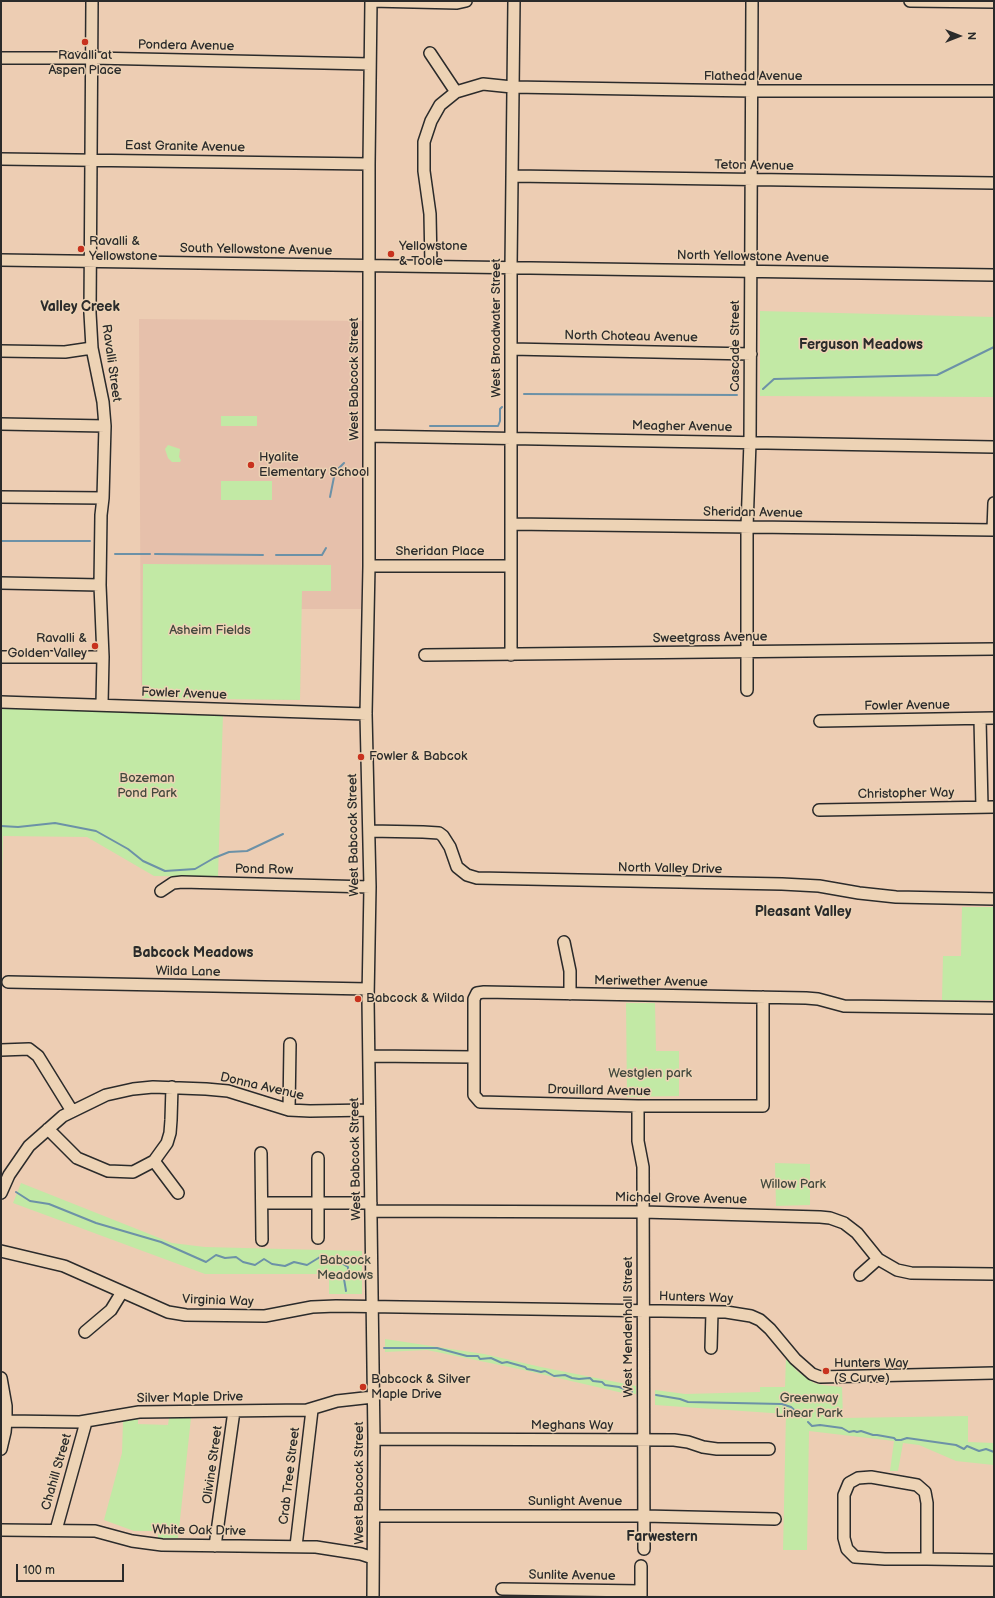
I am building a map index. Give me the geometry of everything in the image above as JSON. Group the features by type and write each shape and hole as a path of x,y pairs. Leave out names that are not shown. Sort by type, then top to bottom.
{"street":[{"name":"Ravalli Street","path":"92,1 90,313 92,348 103,402 104,426 100,585 103,657 102,704"},
{"path":"371,1 457,3 466,1"},
{"name":"West Babcock Street","path":"371,1 369,164 369,566 366,714 370,887 368,989 374,1439 373,1597"},
{"name":"West Broadwater Street","path":"511,655 511,267 514,1"},
{"name":"Cascade Street","path":"747,690 746,652 747,527 750,442 752,1"},
{"path":"910,1 994,2"},
{"path":"430,53 456,92 440,105 431,121 424,142 424,171 430,214 431,265"},
{"name":"Pondera Avenue","path":"1,58 92,58 370,64"},
{"name":"Flathead Avenue","path":"456,92 483,84 512,87 752,91 994,91"},
{"name":"East Granite Avenue","path":"1,159 369,164"},
{"name":"Teton Avenue","path":"513,176 994,183"},
{"name":"South Yellowstone Avenue","path":"1,260 511,267"},
{"name":"North Yellowstone Avenue","path":"511,267 994,275"},
{"path":"1,351 65,352 92,348"},
{"name":"North Choteau Avenue","path":"511,349 750,354"},
{"path":"1,424 104,426"},
{"name":"Meagher Avenue","path":"369,436 994,447"},
{"path":"1,497 103,498"},
{"path":"994,503 994,530"},
{"name":"Sheridan Avenue","path":"511,524 994,530"},
{"name":"Sheridan Place","path":"369,566 510,566"},
{"path":"1,583 100,585"},
{"name":"Sweetgrass Avenue","path":"425,655 994,648"},
{"path":"1,657 103,657"},
{"name":"Fowler Avenue","path":"1,702 102,704 366,714"},
{"path":"980,718 982,807"},
{"name":"Fowler Avenue","path":"820,721 994,718"},
{"name":"Christopher Way","path":"819,810 994,807"},
{"name":"North Valley Drive","path":"369,831 423,832 439,834 443,836 450,847 457,867 467,876 477,878 782,884 819,886 859,893 896,897 994,899"},
{"name":"Pond Row","path":"161,891 173,883 182,882 370,887"},
{"path":"564,942 570,971 570,994"},
{"name":"Wilda Lane","path":"8,982 368,989"},
{"name":"Meriwether Avenue","path":"474,1058 474,999 477,993 763,997 818,999 844,1006 994,1008"},
{"name":"Drouillard Avenue","path":"474,1058 474,1095 480,1102 638,1106 763,1106 763,997"},
{"path":"289,1110 290,1044"},
{"path":"1,1050 29,1049 38,1056 72,1111"},
{"path":"369,1056 474,1058"},
{"path":"48,1129 77,1158 108,1171 133,1172 154,1162 167,1143 170,1133 172,1087"},
{"name":"Donna Avenue","path":"1,1193 5,1172 29,1146 63,1116 106,1095 133,1089 172,1087 228,1091 289,1110 310,1112 369,1110"},
{"name":"West Mendenhall Street","path":"638,1106 638,1141 643,1167 644,1549"},
{"path":"261,1153 262,1240"},
{"path":"318,1158 318,1238"},
{"path":"154,1162 178,1193"},
{"name":"Michael Grove Avenue","path":"262,1203 318,1203 371,1207 643,1212 830,1218 840,1220 853,1230 878,1259 894,1268 911,1273 994,1274"},
{"name":"Virginia Way","path":"1,1250 64,1266 168,1312 186,1315 265,1316 312,1307 372,1306"},
{"path":"860,1275 878,1259"},
{"path":"85,1332 111,1310 122,1292"},
{"name":"Hunters Way","path":"372,1306 643,1310 740,1314 760,1320 770,1329 795,1358 812,1374 820,1377 994,1373"},
{"path":"711,1348 712,1312"},
{"path":"1,1378 6,1406 6,1432 1,1449"},
{"name":"Silver Maple Drive","path":"6,1421 86,1422 139,1412 312,1410 337,1401 373,1396"},
{"name":"Crab Tree Street","path":"296,1546 312,1410"},
{"name":"Olivine Street","path":"215,1546 234,1411"},
{"name":"Chahill Street","path":"56,1530 86,1422"},
{"name":"Meghans Way","path":"374,1439 644,1440 688,1442 703,1447 717,1449 769,1449"},
{"path":"927,1559 927,1503 924,1492 917,1485 871,1477 858,1478 849,1483 844,1494 844,1538 847,1549 855,1557 927,1559 994,1560"},
{"name":"Sunlight Avenue","path":"374,1516 644,1516 775,1519"},
{"name":"White Oak Drive","path":"1,1530 95,1531 132,1541 162,1545 296,1546 338,1549 373,1558"},
{"path":"641,1566 641,1594"},
{"name":"Sunlite Avenue","path":"502,1589 641,1594"}],"shaded area":[{"name":"Hyalite Elementary School","path":"139,319 364,321 361,609 301,609 300,700 141,697"}],"green space":[{"path":"760,311 994,317 994,397 760,396"},
{"path":"221,416 257,416 257,426 221,426"},
{"path":"168,445 180,449 180,462 172,462 168,458 165,449"},
{"path":"221,481 272,481 272,500 221,500"},
{"name":"Asheim Fields","path":"143,564 331,565 331,591 302,591 300,700 142,698"},
{"name":"Bozeman Pond Park","path":"1,708 223,714 218,877 154,876 87,837 3,836 1,926"},
{"path":"962,907 994,907 994,1000 942,1000 943,956 961,956"},
{"name":"Westglen park","path":"626,1003 655,1003 656,1051 679,1051 679,1096 627,1097"},
{"name":"Willow Park","path":"775,1163 810,1164 810,1205 776,1206"},
{"name":"Babcock Meadows","path":"21,1183 172,1243 205,1247 362,1251 362,1294 329,1294 329,1274 205,1274 13,1203"},
{"path":"385,1339 484,1354 636,1386 636,1394 623,1393 427,1350 385,1352"},
{"name":"Greenway Linear Park","path":"786,1358 797,1371 814,1383 842,1387 843,1418 968,1416 968,1442 994,1443 994,1465 956,1461 919,1445 903,1443 898,1471 890,1471 894,1441 809,1431 807,1550 783,1550 786,1414 655,1405 655,1390 685,1394 760,1392 760,1387 785,1387"},
{"path":"138,1418 138,1424 168,1425 169,1418 191,1418 178,1538 158,1538 158,1531 134,1531 104,1520 122,1453 123,1421"}],"waterway":[{"path":"763,389 774,379 937,375 994,347"},
{"path":"524,394 737,395"},
{"path":"430,426 498,426 500,421 500,409 502,407"},
{"path":"330,497 335,472 344,463"},
{"path":"1,541 90,541"},
{"path":"276,555 322,555 326,548"},
{"path":"115,554 150,554"},
{"path":"155,554 263,555"},
{"path":"1,826 18,827 55,823 96,831 128,849 143,861 165,871 195,869 214,858 229,852 247,851 283,834"},
{"path":"16,1192 30,1201 49,1204 96,1223 161,1242 206,1262 216,1255 225,1258 236,1257 243,1262 255,1265 264,1259 272,1264 285,1266 294,1262 307,1265 320,1257 338,1261 348,1267 348,1271 344,1279 346,1291"},
{"path":"384,1348 437,1348 467,1356 478,1356 480,1359 491,1358 502,1363 507,1362 525,1367 527,1369 541,1372 545,1371 554,1376 565,1375 579,1379 590,1378 593,1381 602,1382 605,1385 619,1387 632,1392"},
{"path":"656,1395 680,1399 688,1402 782,1404 791,1407 802,1417"},
{"path":"808,1422 812,1426 820,1425 842,1428 849,1432 861,1431 873,1435 894,1438 896,1440 907,1438 956,1445 964,1449 967,1446 979,1451 986,1449 994,1452"}],"place":[{"name":"Ravalli at Aspen Place","path":"85,42"},
{"name":"Ravalli & Yellowstone","path":"81,249"},
{"name":"Yellowstone & Toole","path":"391,254"},
{"name":"Hyalite Elementary School","path":"251,465"},
{"name":"Ravalli & Golden Valley","path":"95,646"},
{"name":"Fowler & Babcok","path":"361,757"},
{"name":"Babcock & Wilda","path":"358,999"},
{"name":"Hunters Way (S Curve)","path":"826,1371"},
{"name":"Babcock & Silver Maple Drive","path":"363,1387"}],"district":[{"name":"Valley Creek","path":"80,307"},
{"name":"Ferguson Meadows","path":"861,345"},
{"name":"Pleasant Valley","path":"803,912"},
{"name":"Babcock Meadows","path":"193,953"},
{"name":"Farwestern","path":"662,1537"}]}
